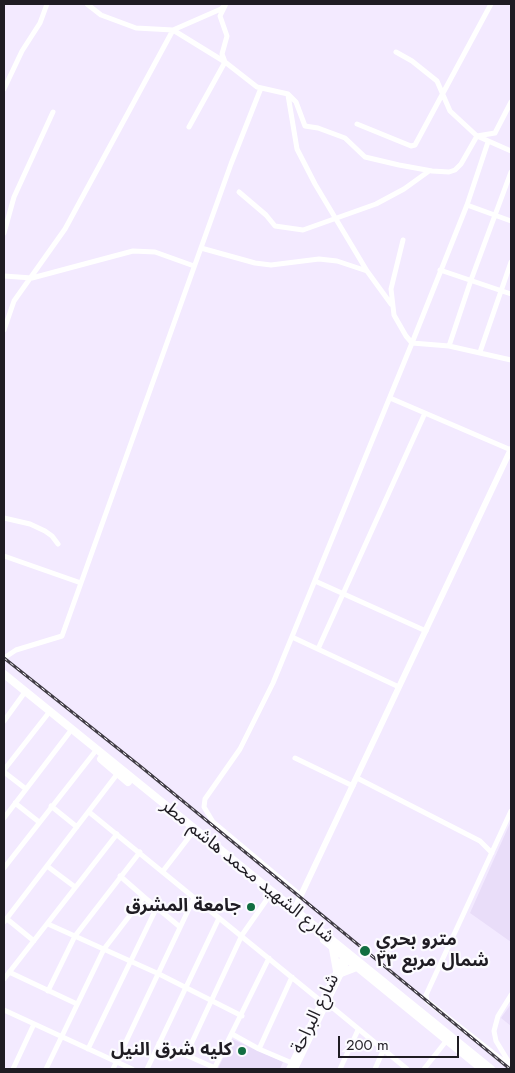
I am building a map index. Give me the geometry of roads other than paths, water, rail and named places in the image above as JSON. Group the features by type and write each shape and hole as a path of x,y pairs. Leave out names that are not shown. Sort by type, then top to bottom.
{"main road":[{"name":"شارع الشهيد محمد هاشم مطر","path":"4,674 46,715 270,895 354,968 482,1069"},
{"name":"شارع الشهيد محمد هاشم مطر","path":"4,681 24,694 491,1069"},
{"path":"334,950 339,972 354,968"}],"street":[{"path":"4,89 22,51 40,23 47,4"},
{"path":"87,4 101,14 136,28 172,30 220,9 226,4"},
{"path":"189,127 225,62 222,54 227,36 220,16 226,4"},
{"path":"357,124 412,146 415,145 491,4"},
{"path":"172,30 225,62 261,88 288,94 296,102 305,126 318,128 345,138 365,157 429,171 449,172 455,170 461,164 477,136"},
{"path":"4,330 14,301 32,278 65,228 172,30"},
{"path":"396,52 412,61 437,81 450,111 477,136 511,151"},
{"path":"4,658 16,650 62,636 194,266 261,88"},
{"path":"288,94 297,149 315,184 337,217 368,271 391,304 397,322 412,343 450,346 511,358"},
{"path":"477,136 495,134 511,102"},
{"path":"4,233 14,197 53,112"},
{"path":"300,895 213,822 204,807 205,799 240,748 253,724 292,637 412,343 466,205 488,142"},
{"path":"239,192 279,228 305,230 386,199 429,171"},
{"path":"450,346 471,280 511,172"},
{"path":"466,205 511,221"},
{"path":"391,304 392,280 403,240"},
{"path":"201,248 255,263 272,265 319,260 337,261 368,271"},
{"path":"4,276 32,278 133,251 155,252 194,266"},
{"path":"480,352 500,290 511,265"},
{"path":"440,270 511,294"},
{"path":"294,910 511,449 390,398"},
{"path":"318,649 425,413"},
{"path":"4,518 30,524 45,531 58,544"},
{"path":"4,556 81,583"},
{"path":"315,581 426,631"},
{"path":"292,637 399,687"},
{"path":"4,720 24,694"},
{"path":"26,790 4,771 46,715"},
{"path":"4,818 69,733"},
{"path":"4,868 94,753"},
{"path":"295,758 353,786"},
{"path":"34,940 5,921 118,773"},
{"path":"357,778 480,840 492,853"},
{"path":"15,803 39,822"},
{"path":"51,806 77,827"},
{"path":"511,811 426,997 427,1001 511,1068"},
{"path":"89,812 407,1069"},
{"path":"163,871 193,832"},
{"path":"4,979 116,834"},
{"path":"48,991 75,936 140,852"},
{"path":"47,866 75,887"},
{"path":"120,876 180,927"},
{"path":"186,1055 242,935 270,895"},
{"path":"46,1069 104,949 144,897"},
{"path":"113,1069 160,974 194,898"},
{"path":"88,1049 157,907"},
{"path":"147,1069 219,918"},
{"path":"48,924 160,974 242,1016"},
{"path":"159,1042 214,1069 242,1016 269,958"},
{"name":"شارع البراحة","path":"292,1067 345,960"},
{"path":"9,972 77,1004"},
{"path":"259,1049 292,977"},
{"path":"511,995 498,1016 494,1031 496,1041 511,1068"},
{"path":"4,1018 5,1010 132,1069"},
{"path":"13,1069 34,1024"},
{"path":"340,1069 358,1030"},
{"path":"232,1034 292,1067"},
{"path":"424,1069 446,1040"},
{"path":"374,1069 383,1051"}],"railway":[{"path":"4,658 140,766 510,1069"}],"place":[{"name":"جامعة المشرق","path":"251,907"},
{"name":"مترو بحري شمال مربع ٢٣","path":"365,951"},
{"name":"كليه شرق النيل","path":"242,1051"}]}
